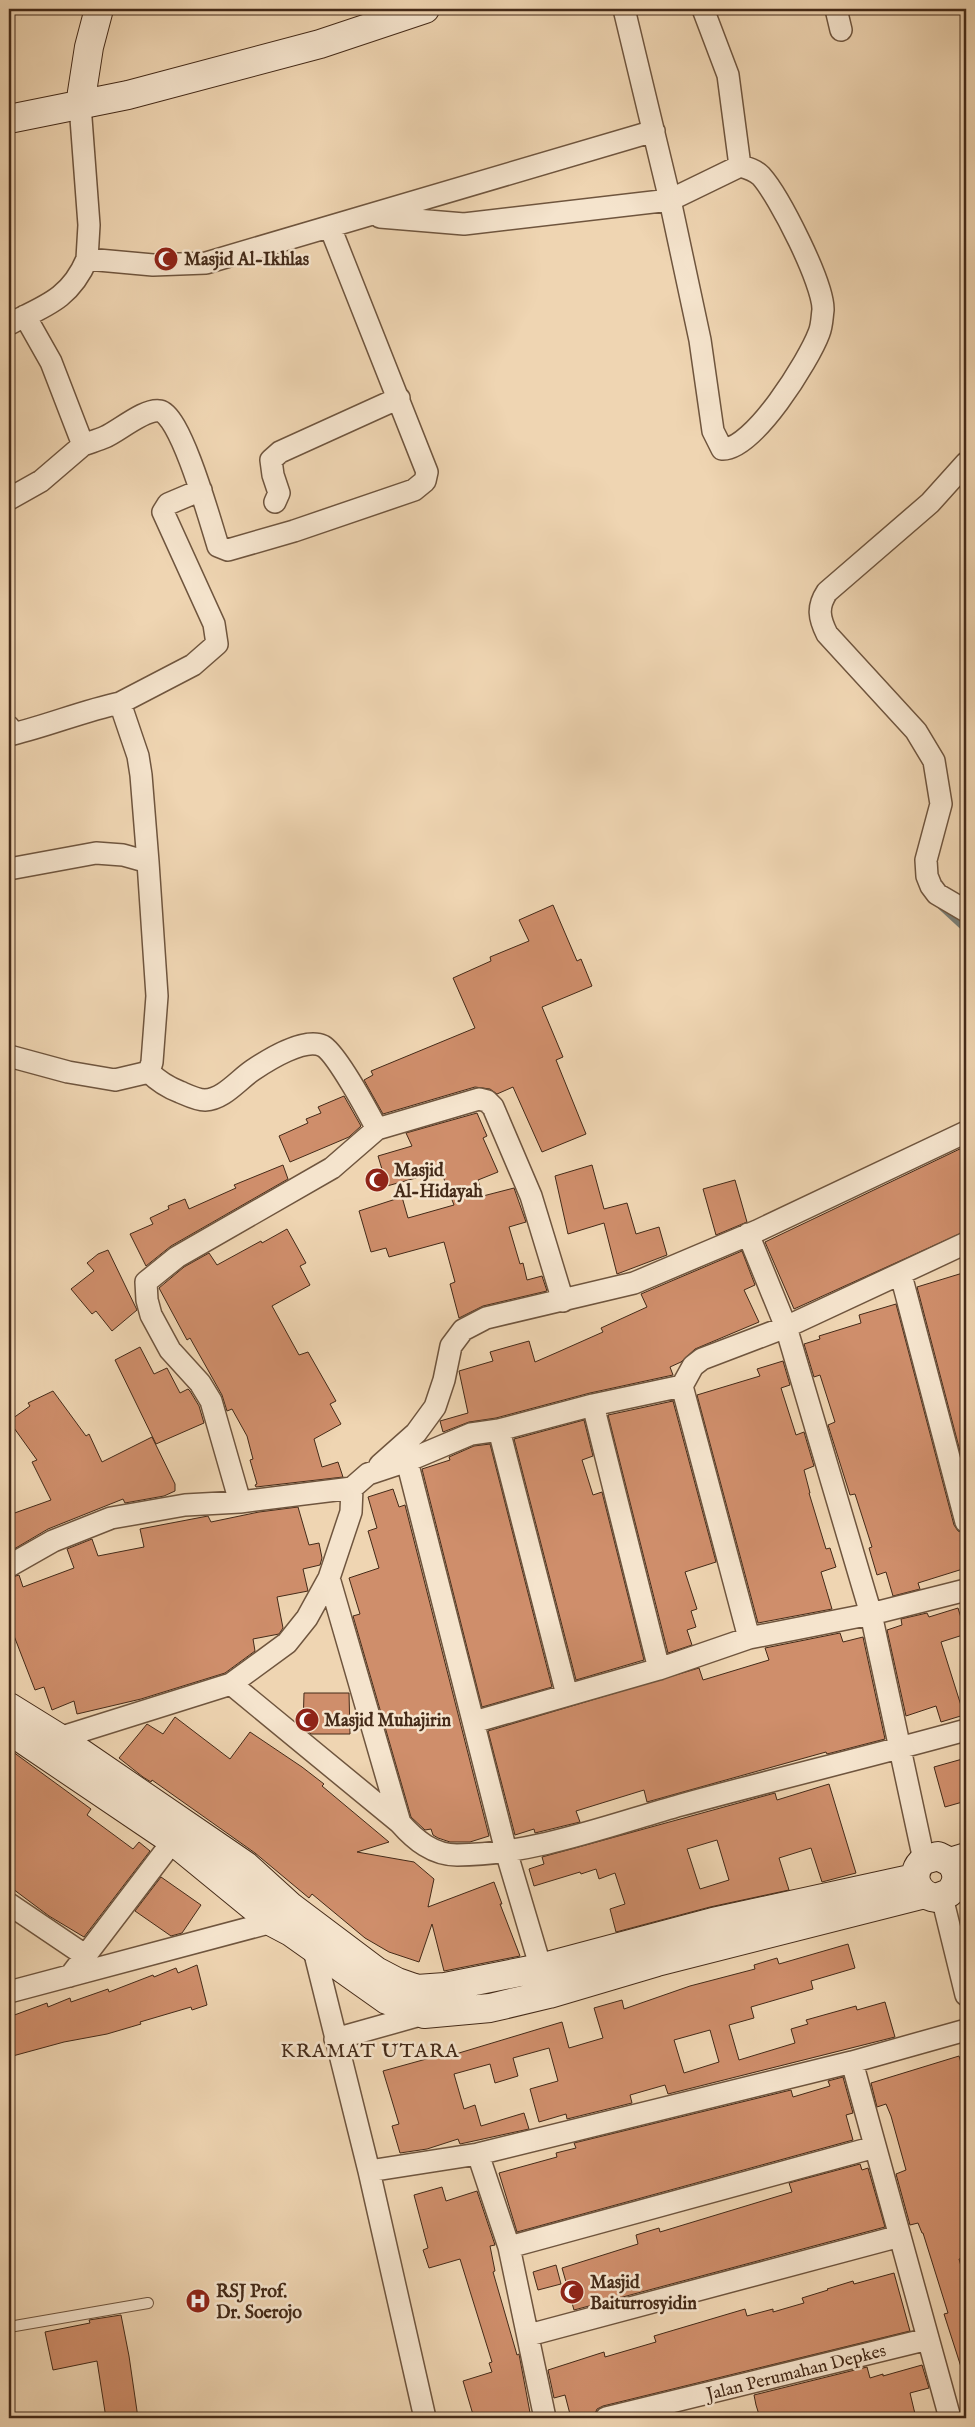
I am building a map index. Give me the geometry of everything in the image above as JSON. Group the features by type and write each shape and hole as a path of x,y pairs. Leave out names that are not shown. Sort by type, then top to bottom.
{"street":[{"path":"83,445 51,362 17,320 65,294 81,274 87,259 89,225 80,105 89,47 100,9"},
{"path":"9,119 128,95 320,44 425,9"},
{"path":"369,216 464,224 670,200 740,166 753,170 760,176 783,211 804,249 823,308 820,332 774,408 752,434 727,449 722,449 712,431 700,340 670,200 624,9"},
{"path":"703,9 728,75 740,166"},
{"path":"836,9 841,30"},
{"path":"87,259 153,265 206,263 654,131"},
{"path":"9,500 42,482 83,445 106,436 144,414 159,410 166,414 184,445 201,490 218,546 228,550 294,531 414,490 425,481 427,472 330,227"},
{"path":"275,502 280,493 273,475 271,460 280,452 399,398"},
{"path":"966,464 930,503 870,557 827,592 821,601 819,611 820,621 827,634 916,731 934,762 941,804 926,860 927,876 938,894 966,911"},
{"path":"10,732 46,726 83,711 120,703 193,665 217,644 214,624 163,512 168,504 201,490"},
{"path":"120,703 140,766 157,996 152,1062 154,1078"},
{"path":"9,869 96,853 123,855 148,862"},
{"path":"9,1056 68,1072 115,1080 154,1078 190,1097 205,1100 220,1096 253,1070 291,1049 307,1044 322,1046 330,1053 354,1088 377,1129"},
{"path":"240,1502 211,1401 200,1383 170,1350 151,1315 147,1300 146,1282 177,1257 332,1168 377,1129 479,1099 487,1101 493,1107 531,1196 563,1301"},
{"path":"9,1566 53,1541 111,1518 185,1505 240,1502 352,1488 416,1433 435,1407 444,1380 451,1346 463,1330 486,1318 634,1283 748,1234 966,1132"},
{"path":"748,1234 786,1327 871,1614 901,1748 943,1877 966,1995"},
{"path":"749,1638 682,1386 693,1366 702,1359 786,1327 901,1275 966,1243"},
{"path":"901,1275 966,1522"},
{"path":"368,1474 408,1461 471,1434 499,1430 593,1405 682,1386"},
{"path":"593,1405 659,1669"},
{"path":"499,1430 567,1695"},
{"path":"408,1461 506,1851 549,1994"},
{"path":"60,1738 231,1684 287,1643 307,1618 330,1578 351,1512 352,1488"},
{"path":"330,1578 400,1823"},
{"path":"474,1722 659,1669 749,1638 871,1614 966,1590"},
{"path":"231,1684 400,1823 414,1840 427,1847 455,1855 506,1851 544,1843 966,1730"},
{"path":"10,1711 173,1841 282,1914 376,1971 397,1982 417,1989 445,1987 540,1968 713,1922 943,1877"},
{"path":"10,1711 60,1738 246,1866 282,1914 291,1932 387,2000 424,2014"},
{"path":"70,1976 173,1841"},
{"path":"335,2038 424,2014 490,2008 549,1994 943,1877"},
{"path":"9,1904 86,1956"},
{"path":"9,1992 282,1914"},
{"path":"314,1950 369,2171 425,2418"},
{"path":"369,2171 478,2154 852,2062 966,2030"},
{"path":"852,2062 950,2418"},
{"path":"509,2247 876,2147"},
{"path":"478,2154 509,2247 545,2418"},
{"path":"529,2335 900,2236"},
{"name":"Jalan Perumahan Depkes","path":"606,2418 928,2339"}],"lane":[{"path":"9,2327 148,2304"}],"building":[{"path":"553,905 577,961 581,959 592,986 542,1007 563,1057 556,1060 586,1134 542,1152 513,1087 497,1094 490,1089 475,1087 383,1114 364,1080 373,1075 371,1071 475,1028 453,978 491,961 490,957 529,941 519,920"},
{"path":"344,1096 361,1126 349,1137 290,1162 279,1136 308,1123 306,1119 321,1113 318,1107"},
{"path":"477,1113 487,1136 483,1138 498,1172 478,1180 483,1196 514,1188 526,1222 509,1227 520,1264 523,1263 527,1280 542,1276 547,1291 483,1306 459,1318 450,1284 455,1282 444,1242 389,1257 386,1248 371,1252 359,1211 402,1197 408,1218 454,1205 441,1171 387,1186 378,1156 412,1146 406,1133"},
{"path":"966,1146 966,1231 794,1309 765,1242"},
{"path":"283,1165 288,1179 171,1246 146,1266 130,1234 153,1224 150,1218 169,1209 168,1206 185,1199 189,1209 236,1188 234,1185"},
{"path":"592,1165 604,1209 627,1203 636,1234 659,1227 667,1255 617,1274 604,1223 568,1234 555,1176"},
{"path":"735,1180 747,1222 716,1235 703,1189"},
{"path":"287,1229 306,1263 300,1266 310,1285 272,1306 299,1355 308,1352 336,1401 330,1404 341,1424 314,1439 322,1467 338,1462 343,1477 256,1487 255,1485 257,1484 250,1460 253,1459 247,1436 232,1409 227,1411 222,1395 190,1338 187,1340 159,1288 184,1267 209,1253 217,1265"},
{"path":"108,1250 137,1310 112,1331 96,1311 92,1314 71,1289 94,1271 87,1263 98,1254"},
{"path":"742,1251 755,1285 744,1290 759,1322 695,1349 681,1362 670,1367 673,1375 590,1393 496,1418 469,1422 443,1432 440,1421 468,1413 459,1371 493,1361 490,1352 529,1341 535,1362 603,1332 601,1328 647,1307 641,1294"},
{"path":"966,1272 966,1474 917,1287"},
{"path":"896,1304 954,1525 958,1531 966,1534 966,1568 918,1583 920,1589 893,1596 886,1572 877,1575 869,1548 872,1547 855,1494 850,1495 828,1425 835,1422 820,1375 814,1377 804,1344 820,1339 819,1336 861,1323 859,1315"},
{"path":"140,1347 154,1374 167,1368 180,1393 188,1389 190,1391 199,1406 204,1423 156,1444 115,1360"},
{"path":"783,1361 790,1385 781,1388 796,1435 804,1432 814,1466 804,1470 809,1493 826,1549 830,1548 836,1567 821,1572 832,1609 758,1623 697,1395 760,1376 757,1369"},
{"path":"53,1391 86,1436 89,1434 102,1462 152,1437 175,1484 175,1491 164,1496 125,1503 123,1499 48,1529 9,1552 9,1515 51,1500 32,1462 37,1460 9,1421 30,1406 28,1403"},
{"path":"673,1401 716,1562 685,1572 697,1609 691,1611 696,1627 687,1630 692,1645 668,1653 608,1415"},
{"path":"584,1420 593,1456 582,1460 593,1495 602,1492 644,1660 576,1680 514,1439"},
{"path":"490,1444 552,1687 482,1707 422,1469 450,1460 449,1457 474,1446"},
{"path":"393,1489 399,1507 405,1505 489,1836 470,1842 450,1842 438,1838 433,1835 431,1829 425,1830 411,1817 353,1616 360,1614 349,1578 379,1568 368,1531 377,1528 368,1497"},
{"path":"298,1507 309,1545 319,1543 322,1558 320,1565 303,1569 308,1591 277,1597 283,1628 279,1634 253,1639 255,1651 225,1673 141,1699 77,1714 74,1701 52,1710 44,1687 35,1690 9,1623 9,1578 19,1575 23,1587 74,1568 67,1549 92,1539 98,1556 144,1547 140,1529 208,1516 211,1522 259,1512"},
{"path":"958,1608 966,1634 941,1642 964,1715 941,1722 936,1706 906,1716 887,1630 902,1625 901,1619 927,1613 929,1617"},
{"path":"840,1633 843,1642 863,1637 885,1739 827,1754 826,1752 647,1802 644,1790 576,1811 580,1822 535,1833 534,1829 515,1835 488,1731 699,1668 703,1680 769,1660 765,1648"},
{"path":"304,1693 349,1693 350,1734 311,1734 303,1727"},
{"path":"175,1717 230,1759 250,1732 302,1767 389,1842 357,1852 414,1862 434,1879 428,1907 494,1882 502,1904 500,1904 520,1956 444,1971 432,1924 419,1962 389,1952 365,1938 312,1894 309,1898 255,1853 152,1780 151,1782 143,1777 119,1758 147,1724 163,1734"},
{"path":"9,1749 91,1809 87,1815 133,1849 139,1842 150,1851 84,1937 49,1916 9,1886"},
{"path":"966,1758 966,1801 945,1807 934,1767"},
{"path":"829,1784 856,1873 822,1882 811,1848 779,1858 789,1890 710,1907 616,1932 610,1909 625,1904 615,1873 599,1879 596,1869 534,1886 529,1869 544,1864 542,1857 775,1793 777,1800","holes":["717,1840 729,1880 700,1889 687,1849"]},
{"path":"161,1877 201,1905 182,1933 171,1936 135,1911"},
{"path":"848,1944 855,1968 811,1981 813,1989 751,2007 754,2018 729,2025 739,2060 795,2043 791,2029 808,2024 806,2020 856,2006 857,2010 885,2002 895,2037 668,2094 665,2085 630,2095 632,2103 567,2119 566,2114 539,2122 530,2089 558,2081 549,2048 513,2058 518,2076 495,2083 490,2064 454,2074 464,2109 475,2105 481,2126 524,2113 529,2129 460,2144 458,2139 427,2149 400,2153 392,2126 399,2124 383,2071 448,2053 449,2056 562,2022 569,2048 603,2038 594,2008 622,2000 624,2009 690,1986 755,1969 754,1965 777,1958 779,1964","holes":["710,2030 719,2062 684,2073 674,2040"]},
{"path":"197,1965 207,2005 192,2010 191,2007 107,2034 64,2042 9,2057 9,2017 47,2003 48,2007 70,1998 71,2002 108,1989 109,1992 176,1968 178,1973"},
{"path":"959,2056 966,2079 966,2258 959,2259 966,2284 966,2369 962,2370 944,2314 948,2313 923,2233 918,2223 910,2225 896,2174 906,2170 891,2116 886,2104 877,2107 871,2083"},
{"path":"843,2077 853,2113 846,2115 853,2140 517,2232 499,2173 557,2157 556,2153 576,2148 574,2143 791,2090 793,2097 830,2086 828,2081"},
{"path":"860,2164 862,2170 868,2168 885,2227 574,2310 562,2268 638,2244 636,2235 659,2228 660,2232 792,2192 789,2183"},
{"path":"442,2187 446,2201 477,2191 495,2245 490,2246 495,2271 493,2272 517,2355 519,2354 531,2418 504,2418 502,2413 484,2418 474,2418 463,2381 492,2372 489,2363 492,2362 460,2259 429,2268 423,2250 428,2248 414,2195"},
{"path":"556,2265 561,2284 538,2290 533,2272"},
{"path":"894,2273 910,2331 603,2406 597,2409 594,2416 585,2418 571,2418 565,2395 554,2398 548,2370 604,2352 605,2357 656,2342 654,2336 745,2309 747,2316 773,2309 773,2312 804,2303 802,2298 827,2289 853,2281 854,2284"},
{"path":"121,2315 138,2418 106,2418 97,2361 53,2370 45,2332 90,2323 89,2320"},
{"path":"922,2365 929,2388 910,2393 916,2418 760,2418 756,2405 754,2395 867,2367 870,2378"}],"waterway":[{"path":"941,907 966,930"}],"place":[{"name":"Masjid Al-Ikhlas","path":"166,259"},
{"name":"Masjid Al-Hidayah","path":"377,1180"},
{"name":"Masjid Muhajirin","path":"307,1720"},
{"name":"Masjid Baiturrosyidin","path":"572,2292"},
{"name":"RSJ Prof. Dr. Soerojo","path":"198,2301"}],"district":[{"name":"KRAMAT UTARA","path":"370,2050"}]}
